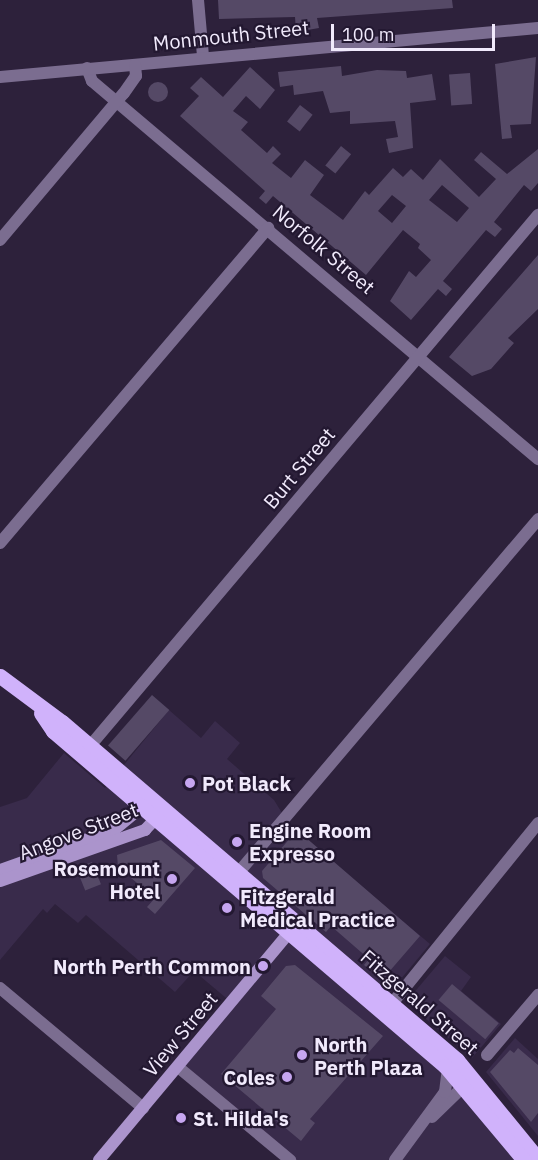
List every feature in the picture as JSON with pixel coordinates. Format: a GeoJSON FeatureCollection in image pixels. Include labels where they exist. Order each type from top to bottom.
{"type":"FeatureCollection","features":[{"type":"Feature","properties":{"kind":"main road","name":"Fitzgerald Street"},"geometry":{"type":"LineString","coordinates":[[2,682],[90,746],[160,814],[383,1005],[469,1082],[538,1159]]}},
{"type":"Feature","properties":{"kind":"main road","name":"Fitzgerald Street"},"geometry":{"type":"LineString","coordinates":[[37,709],[53,731],[148,803]]}},
{"type":"Feature","properties":{"kind":"main road","name":"Angove Street"},"geometry":{"type":"LineString","coordinates":[[0,870],[116,829],[148,803]]}},
{"type":"Feature","properties":{"kind":"main road","name":"Angove Street"},"geometry":{"type":"LineString","coordinates":[[0,880],[144,830],[160,814]]}},
{"type":"Feature","properties":{"kind":"main road","name":"Fitzgerald Street"},"geometry":{"type":"LineString","coordinates":[[234,878],[289,933],[383,1005],[448,1069],[469,1082],[524,1160]]}},
{"type":"Feature","properties":{"kind":"main road","name":"View Street"},"geometry":{"type":"LineString","coordinates":[[99,1160],[289,933]]}},
{"type":"Feature","properties":{"kind":"street"},"geometry":{"type":"LineString","coordinates":[[198,0],[203,56]]}},
{"type":"Feature","properties":{"kind":"street","name":"Monmouth Street"},"geometry":{"type":"LineString","coordinates":[[0,77],[135,65],[203,56],[538,28]]}},
{"type":"Feature","properties":{"kind":"street"},"geometry":{"type":"LineString","coordinates":[[0,240],[136,76],[135,65]]}},
{"type":"Feature","properties":{"kind":"street","name":"Norfolk Street"},"geometry":{"type":"LineString","coordinates":[[87,68],[92,81],[118,99],[419,354],[538,459]]}},
{"type":"Feature","properties":{"kind":"street","name":"Burt Street"},"geometry":{"type":"LineString","coordinates":[[90,746],[538,215]]}},
{"type":"Feature","properties":{"kind":"street"},"geometry":{"type":"LineString","coordinates":[[0,543],[268,228]]}},
{"type":"Feature","properties":{"kind":"street"},"geometry":{"type":"LineString","coordinates":[[234,878],[538,519]]}},
{"type":"Feature","properties":{"kind":"street"},"geometry":{"type":"LineString","coordinates":[[383,1005],[538,824]]}},
{"type":"Feature","properties":{"kind":"street"},"geometry":{"type":"LineString","coordinates":[[0,988],[143,1108]]}},
{"type":"Feature","properties":{"kind":"street"},"geometry":{"type":"LineString","coordinates":[[487,1055],[538,995]]}},
{"type":"Feature","properties":{"kind":"street"},"geometry":{"type":"LineString","coordinates":[[178,1067],[290,1160]]}},
{"type":"Feature","properties":{"kind":"street"},"geometry":{"type":"LineString","coordinates":[[429,1119],[445,1092],[448,1069]]}},
{"type":"Feature","properties":{"kind":"street"},"geometry":{"type":"LineString","coordinates":[[395,1160],[429,1119],[469,1082]]}},
{"type":"Feature","properties":{"kind":"shaded area"},"geometry":{"type":"Polygon","coordinates":[[[169,710],[201,738],[215,721],[240,743],[227,759],[274,800],[290,826],[430,944],[385,998],[523,1160],[289,1160],[178,1067],[232,1003],[194,971],[175,992],[86,915],[78,923],[55,904],[47,913],[43,909],[0,960],[0,807],[27,798],[64,753],[105,788],[169,710]]]}},
{"type":"Feature","properties":{"kind":"shaded area"},"geometry":{"type":"Polygon","coordinates":[[[445,956],[471,977],[461,991],[501,1024],[472,1058],[406,1002],[445,956]]]}},
{"type":"Feature","properties":{"kind":"shaded area"},"geometry":{"type":"Polygon","coordinates":[[[515,1038],[538,1059],[538,1136],[486,1072],[515,1038]]]}},
{"type":"Feature","properties":{"kind":"building"},"geometry":{"type":"Polygon","coordinates":[[[218,0],[452,0],[453,8],[317,18],[319,28],[296,32],[295,17],[219,19],[218,0]]]}},
{"type":"Feature","properties":{"kind":"building"},"geometry":{"type":"Polygon","coordinates":[[[536,57],[531,124],[510,125],[512,138],[502,139],[495,64],[536,57]]]}},
{"type":"Feature","properties":{"kind":"building"},"geometry":{"type":"Polygon","coordinates":[[[341,66],[342,76],[377,70],[406,71],[407,78],[432,74],[436,100],[410,103],[413,148],[389,153],[386,139],[398,137],[395,121],[350,124],[350,111],[330,113],[323,91],[294,95],[293,85],[280,87],[278,72],[341,66]]]}},
{"type":"Feature","properties":{"kind":"building"},"geometry":{"type":"Polygon","coordinates":[[[250,67],[275,90],[260,109],[246,96],[233,111],[248,122],[241,130],[267,153],[273,146],[281,154],[272,163],[291,178],[305,160],[324,175],[310,195],[343,220],[365,191],[369,195],[393,168],[403,177],[411,169],[423,180],[440,159],[479,197],[496,179],[474,160],[481,152],[507,174],[538,149],[538,183],[531,191],[524,185],[494,222],[502,229],[495,237],[486,230],[443,281],[452,289],[446,296],[438,289],[411,320],[390,301],[409,271],[416,277],[431,260],[418,248],[420,244],[403,230],[366,275],[273,196],[266,204],[259,198],[265,191],[180,116],[199,96],[190,88],[201,77],[223,97],[250,67]],[[442,185],[429,200],[457,222],[469,208],[442,185]],[[392,195],[378,211],[392,223],[406,206],[392,195]]]}},
{"type":"Feature","properties":{"kind":"building"},"geometry":{"type":"Polygon","coordinates":[[[470,73],[472,104],[451,105],[449,74],[470,73]]]}},
{"type":"Feature","properties":{"kind":"building"},"geometry":{"type":"Polygon","coordinates":[[[154,82],[162,82],[168,88],[168,96],[162,102],[154,102],[148,96],[148,88],[154,82]]]}},
{"type":"Feature","properties":{"kind":"building"},"geometry":{"type":"Polygon","coordinates":[[[300,105],[313,115],[300,131],[287,122],[300,105]]]}},
{"type":"Feature","properties":{"kind":"building"},"geometry":{"type":"Polygon","coordinates":[[[341,146],[351,154],[335,174],[325,165],[341,146]]]}},
{"type":"Feature","properties":{"kind":"building"},"geometry":{"type":"Polygon","coordinates":[[[538,255],[538,309],[508,338],[514,343],[491,369],[472,376],[449,357],[538,255]]]}},
{"type":"Feature","properties":{"kind":"building"},"geometry":{"type":"Polygon","coordinates":[[[152,695],[169,710],[125,761],[108,746],[152,695]]]}},
{"type":"Feature","properties":{"kind":"building"},"geometry":{"type":"Polygon","coordinates":[[[297,830],[420,936],[382,980],[364,965],[369,959],[331,926],[326,932],[263,878],[262,871],[297,830]]]}},
{"type":"Feature","properties":{"kind":"building","name":"Rosemount Hotel"},"geometry":{"type":"Polygon","coordinates":[[[161,840],[195,868],[155,914],[147,907],[155,898],[118,867],[117,855],[161,840]]]}},
{"type":"Feature","properties":{"kind":"building"},"geometry":{"type":"Polygon","coordinates":[[[92,862],[101,884],[85,891],[76,868],[92,862]]]}},
{"type":"Feature","properties":{"kind":"building","name":"North Perth Plaza"},"geometry":{"type":"Polygon","coordinates":[[[295,965],[383,1036],[310,1119],[315,1123],[301,1141],[221,1074],[276,1009],[261,996],[286,966],[295,965]]]}},
{"type":"Feature","properties":{"kind":"building"},"geometry":{"type":"Polygon","coordinates":[[[452,984],[499,1023],[485,1039],[439,1000],[452,984]]]}},
{"type":"Feature","properties":{"kind":"building"},"geometry":{"type":"Polygon","coordinates":[[[518,1048],[538,1065],[538,1113],[531,1122],[490,1072],[510,1050],[514,1053],[518,1048]]]}},
{"type":"Feature","properties":{"kind":"place","name":"Pot Black"},"geometry":{"type":"Point","coordinates":[190,783]}},
{"type":"Feature","properties":{"kind":"place","name":"Engine Room Expresso"},"geometry":{"type":"Point","coordinates":[237,842]}},
{"type":"Feature","properties":{"kind":"place","name":"Rosemount Hotel"},"geometry":{"type":"Point","coordinates":[172,879]}},
{"type":"Feature","properties":{"kind":"place","name":"Fitzgerald Medical Practice"},"geometry":{"type":"Point","coordinates":[227,908]}},
{"type":"Feature","properties":{"kind":"place","name":"North Perth Common"},"geometry":{"type":"Point","coordinates":[263,966]}},
{"type":"Feature","properties":{"kind":"place","name":"North Perth Plaza"},"geometry":{"type":"Point","coordinates":[302,1055]}},
{"type":"Feature","properties":{"kind":"place","name":"Coles"},"geometry":{"type":"Point","coordinates":[287,1077]}},
{"type":"Feature","properties":{"kind":"place","name":"St. Hilda's"},"geometry":{"type":"Point","coordinates":[181,1118]}}]}
